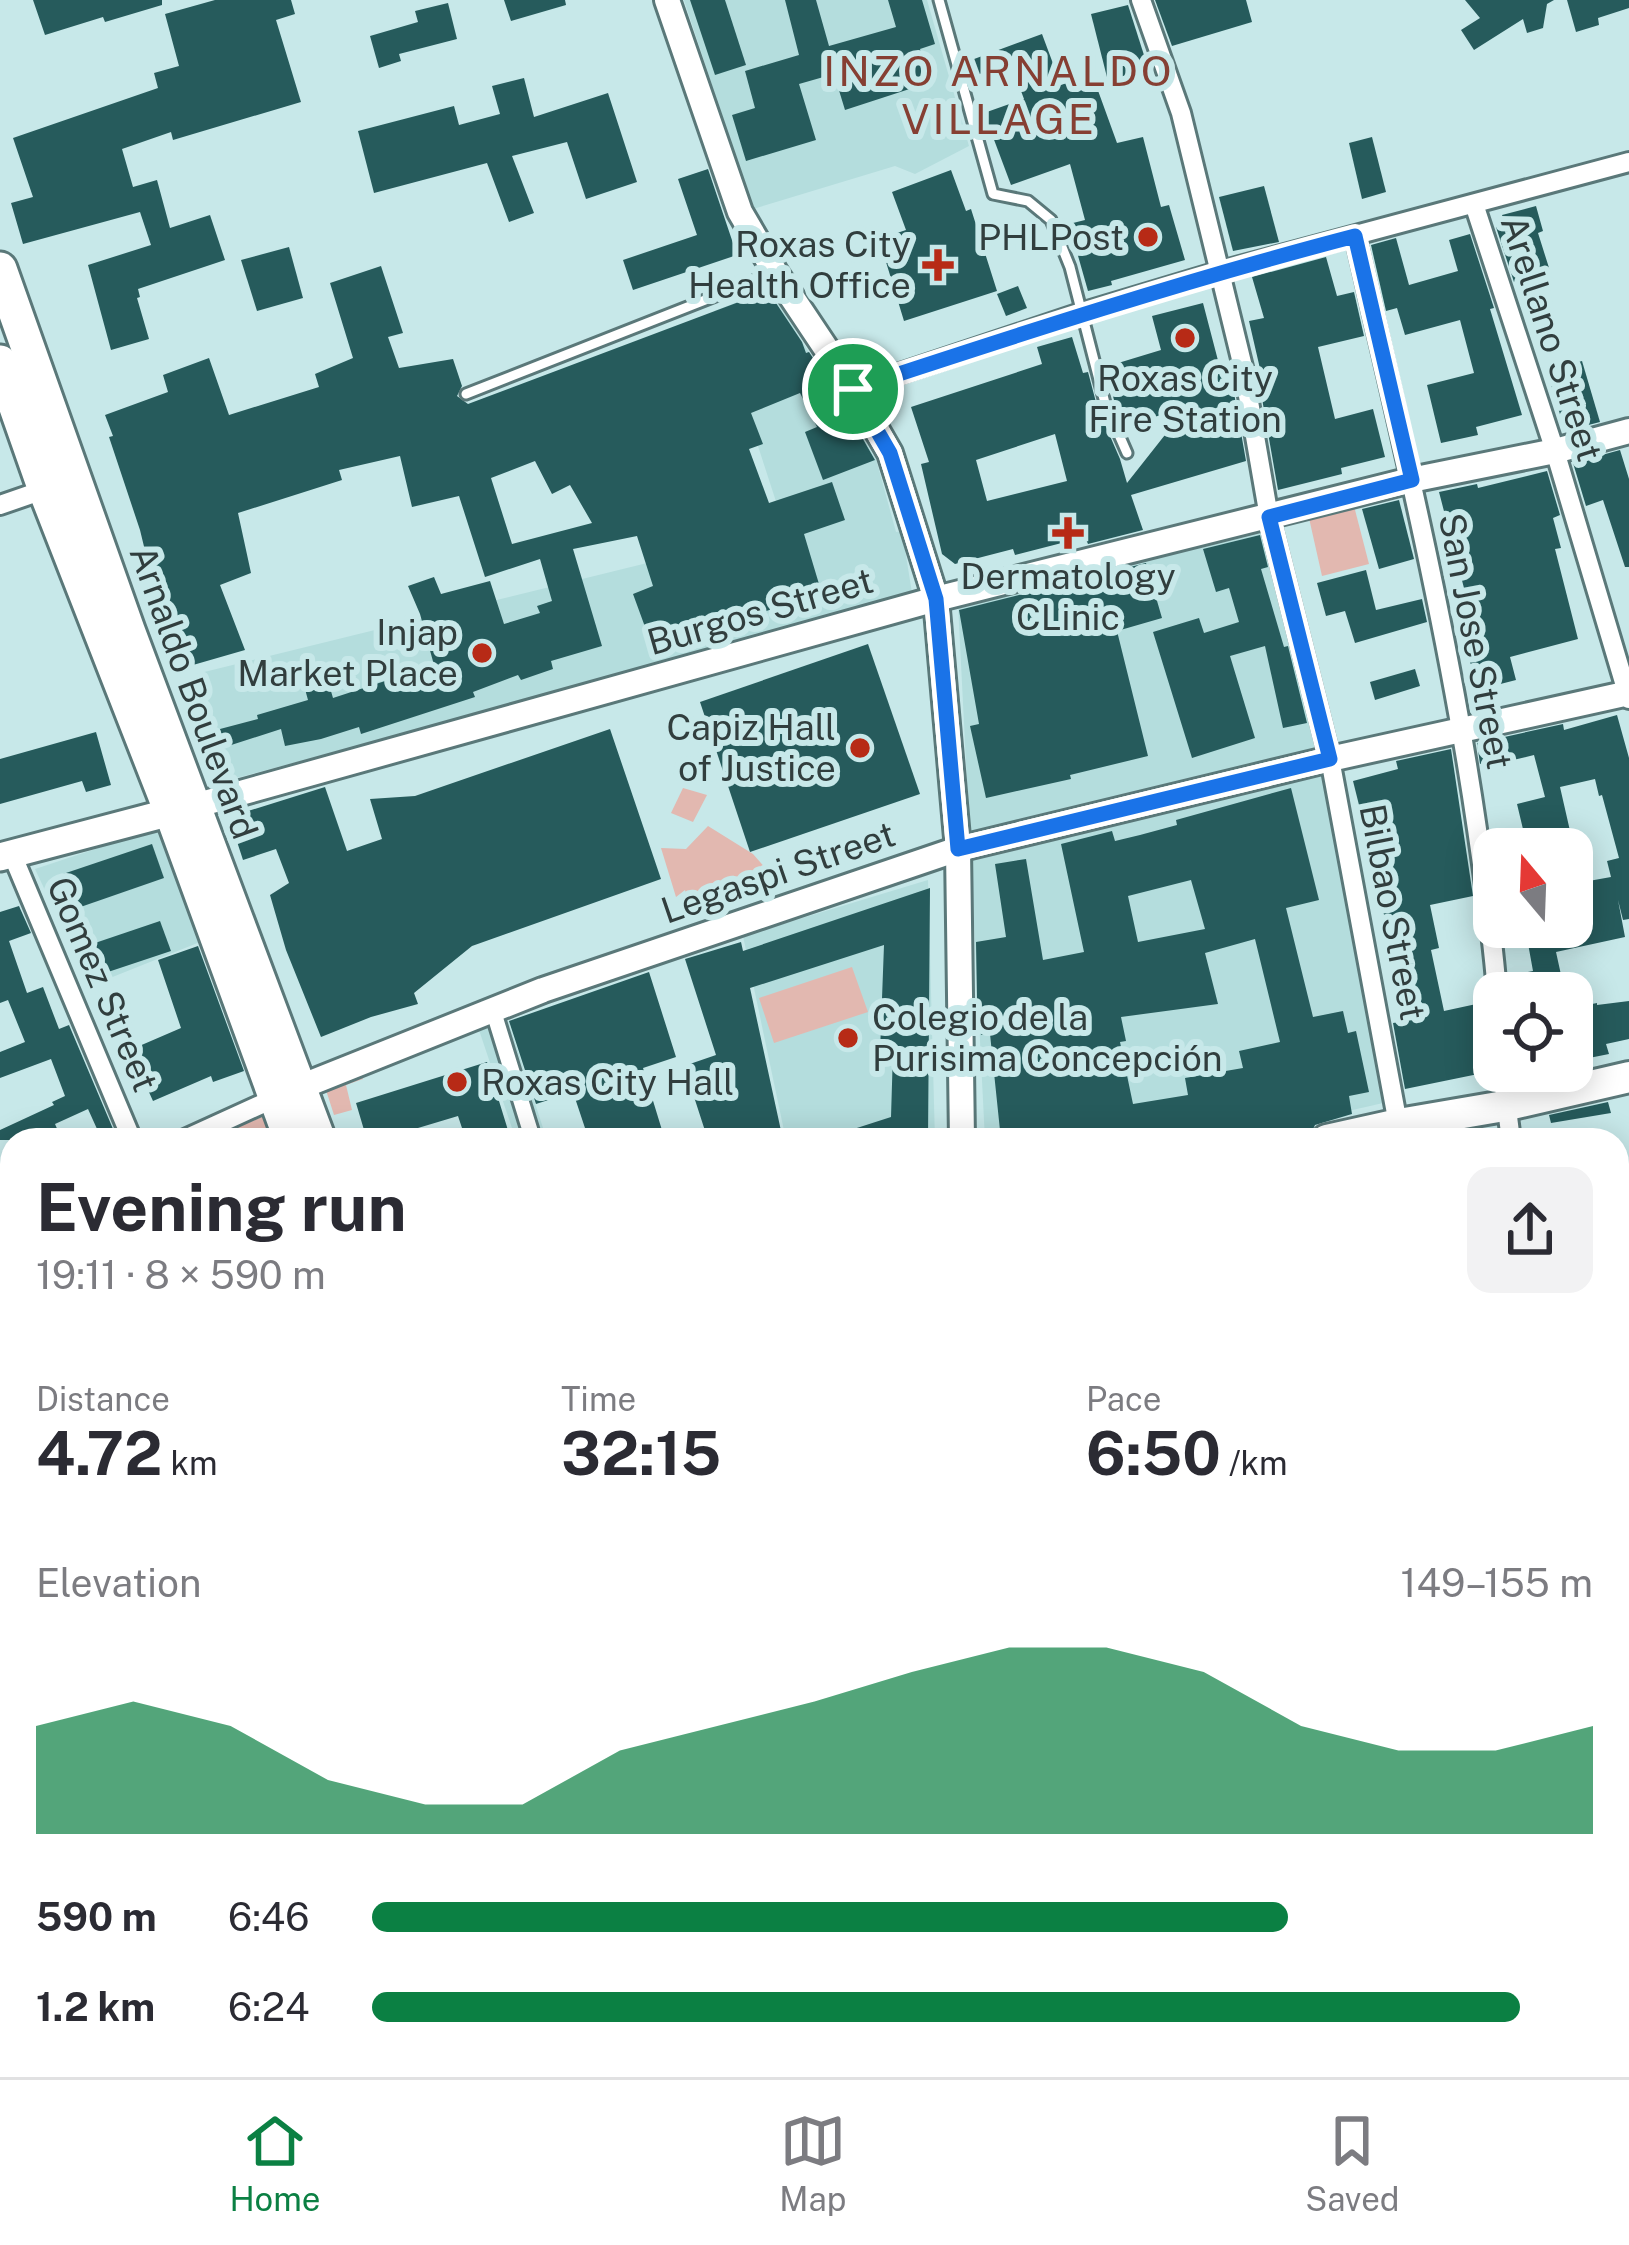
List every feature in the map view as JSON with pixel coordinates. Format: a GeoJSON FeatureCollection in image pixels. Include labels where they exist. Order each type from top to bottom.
{"type":"FeatureCollection","features":[{"type":"Feature","properties":{"kind":"highway","name":"Arnaldo Boulevard"},"geometry":{"type":"LineString","coordinates":[[0,268],[60,485]]}},
{"type":"Feature","properties":{"kind":"highway","name":"Arnaldo Boulevard"},"geometry":{"type":"LineString","coordinates":[[0,362],[60,485],[183,809],[286,1092],[290,1128]]}},
{"type":"Feature","properties":{"kind":"highway","name":"Arnaldo Boulevard"},"geometry":{"type":"LineString","coordinates":[[286,1092],[311,1128]]}},
{"type":"Feature","properties":{"kind":"main road"},"geometry":{"type":"LineString","coordinates":[[6,856],[183,809]]}},
{"type":"Feature","properties":{"kind":"main road"},"geometry":{"type":"LineString","coordinates":[[1416,1128],[1629,1077]]}},
{"type":"Feature","properties":{"kind":"street"},"geometry":{"type":"LineString","coordinates":[[668,0],[740,212],[890,453],[936,599],[958,849],[962,1128]]}},
{"type":"Feature","properties":{"kind":"street","name":"Bilbao Street"},"geometry":{"type":"LineString","coordinates":[[1141,0],[1181,113],[1244,367],[1269,517],[1330,759],[1399,1128]]}},
{"type":"Feature","properties":{"kind":"street"},"geometry":{"type":"LineString","coordinates":[[853,389],[1221,271],[1629,162]]}},
{"type":"Feature","properties":{"kind":"street","name":"Arellano Street"},"geometry":{"type":"LineString","coordinates":[[1474,204],[1628,695]]}},
{"type":"Feature","properties":{"kind":"street","name":"San Jose Street"},"geometry":{"type":"LineString","coordinates":[[1355,236],[1412,480],[1462,729],[1496,972]]}},
{"type":"Feature","properties":{"kind":"street","name":"Burgos Street"},"geometry":{"type":"LineString","coordinates":[[183,809],[936,599],[1629,431]]}},
{"type":"Feature","properties":{"kind":"street"},"geometry":{"type":"LineString","coordinates":[[0,505],[60,485]]}},
{"type":"Feature","properties":{"kind":"street","name":"Legaspi Street"},"geometry":{"type":"LineString","coordinates":[[209,1128],[286,1092],[543,990],[958,849],[1330,759],[1628,695]]}},
{"type":"Feature","properties":{"kind":"street","name":"Gomez Street"},"geometry":{"type":"LineString","coordinates":[[6,856],[128,1128]]}},
{"type":"Feature","properties":{"kind":"street"},"geometry":{"type":"LineString","coordinates":[[494,1010],[529,1128]]}},
{"type":"Feature","properties":{"kind":"street"},"geometry":{"type":"LineString","coordinates":[[1503,1092],[1508,1128]]}},
{"type":"Feature","properties":{"kind":"lane"},"geometry":{"type":"LineString","coordinates":[[939,0],[993,194],[1028,200],[1051,220],[1070,267],[1105,403],[1127,453]]}},
{"type":"Feature","properties":{"kind":"lane"},"geometry":{"type":"LineString","coordinates":[[466,394],[775,272]]}},
{"type":"Feature","properties":{"kind":"shaded area"},"geometry":{"type":"Polygon","coordinates":[[[684,0],[927,0],[969,146],[915,174],[895,166],[753,209],[684,0]]]}},
{"type":"Feature","properties":{"kind":"shaded area"},"geometry":{"type":"Polygon","coordinates":[[[770,290],[876,459],[896,532],[902,531],[913,599],[225,781],[196,674],[785,529],[714,311],[770,290]]]}},
{"type":"Feature","properties":{"kind":"shaded area"},"geometry":{"type":"Polygon","coordinates":[[[1354,506],[1369,564],[1322,576],[1309,518],[1354,506]]]}},
{"type":"Feature","properties":{"kind":"shaded area"},"geometry":{"type":"Polygon","coordinates":[[[1278,522],[1392,1101],[1273,1128],[984,1128],[958,604],[1278,522]]]}},
{"type":"Feature","properties":{"kind":"shaded area"},"geometry":{"type":"Polygon","coordinates":[[[683,788],[707,795],[693,822],[671,813],[683,788]]]}},
{"type":"Feature","properties":{"kind":"shaded area"},"geometry":{"type":"Polygon","coordinates":[[[708,826],[753,854],[775,879],[689,907],[685,890],[676,897],[661,848],[686,849],[708,826]]]}},
{"type":"Feature","properties":{"kind":"shaded area"},"geometry":{"type":"Polygon","coordinates":[[[162,827],[200,942],[90,986],[35,869],[162,827]]]}},
{"type":"Feature","properties":{"kind":"shaded area","name":"Colegio de la Purisima Concepción"},"geometry":{"type":"Polygon","coordinates":[[[928,880],[935,1128],[783,1128],[743,936],[928,880]]]}},
{"type":"Feature","properties":{"kind":"shaded area"},"geometry":{"type":"Polygon","coordinates":[[[852,967],[868,1012],[774,1043],[759,998],[852,967]]]}},
{"type":"Feature","properties":{"kind":"shaded area"},"geometry":{"type":"Polygon","coordinates":[[[506,1015],[543,1128],[512,1128],[478,1027],[506,1015]]]}},
{"type":"Feature","properties":{"kind":"shaded area"},"geometry":{"type":"Polygon","coordinates":[[[361,1074],[363,1079],[346,1085],[352,1110],[334,1115],[325,1087],[361,1074]]]}},
{"type":"Feature","properties":{"kind":"shaded area"},"geometry":{"type":"Polygon","coordinates":[[[269,1114],[275,1128],[236,1128],[269,1114]]]}},
{"type":"Feature","properties":{"kind":"building"},"geometry":{"type":"Polygon","coordinates":[[[33,0],[162,0],[162,5],[45,35],[33,0]]]}},
{"type":"Feature","properties":{"kind":"building"},"geometry":{"type":"Polygon","coordinates":[[[215,0],[291,0],[295,14],[276,20],[301,102],[173,140],[171,132],[122,149],[133,187],[157,180],[170,228],[210,215],[225,260],[138,289],[149,339],[111,350],[88,265],[151,245],[140,212],[23,244],[11,203],[33,197],[13,138],[158,88],[154,73],[179,66],[165,14],[215,0]]]}},
{"type":"Feature","properties":{"kind":"building"},"geometry":{"type":"Polygon","coordinates":[[[504,0],[565,0],[566,5],[511,21],[504,0]]]}},
{"type":"Feature","properties":{"kind":"building"},"geometry":{"type":"Polygon","coordinates":[[[690,0],[725,0],[746,65],[715,75],[690,0]]]}},
{"type":"Feature","properties":{"kind":"building"},"geometry":{"type":"Polygon","coordinates":[[[785,0],[816,0],[829,46],[896,27],[888,0],[922,0],[935,44],[920,49],[931,82],[845,110],[834,74],[799,84],[816,140],[746,161],[732,115],[755,108],[745,71],[799,55],[785,0]]]}},
{"type":"Feature","properties":{"kind":"building"},"geometry":{"type":"Polygon","coordinates":[[[1155,0],[1246,0],[1252,22],[1172,46],[1155,0]]]}},
{"type":"Feature","properties":{"kind":"building"},"geometry":{"type":"Polygon","coordinates":[[[1465,0],[1554,0],[1547,4],[1543,28],[1527,33],[1523,19],[1474,50],[1461,30],[1480,18],[1465,0]]]}},
{"type":"Feature","properties":{"kind":"building"},"geometry":{"type":"Polygon","coordinates":[[[1567,0],[1629,0],[1629,8],[1598,18],[1599,25],[1576,32],[1567,0]]]}},
{"type":"Feature","properties":{"kind":"building"},"geometry":{"type":"Polygon","coordinates":[[[448,3],[457,39],[399,54],[401,61],[379,68],[370,36],[418,22],[415,11],[448,3]]]}},
{"type":"Feature","properties":{"kind":"building"},"geometry":{"type":"Polygon","coordinates":[[[1128,5],[1150,74],[1109,85],[1091,14],[1128,5]]]}},
{"type":"Feature","properties":{"kind":"building"},"geometry":{"type":"Polygon","coordinates":[[[1042,34],[1061,85],[1092,74],[1117,143],[1143,137],[1161,207],[1169,205],[1185,260],[1088,291],[1069,224],[1085,220],[1070,164],[1011,185],[984,113],[1024,99],[1011,64],[970,77],[966,62],[1042,34]]]}},
{"type":"Feature","properties":{"kind":"building"},"geometry":{"type":"Polygon","coordinates":[[[524,78],[534,117],[608,93],[637,182],[586,199],[567,142],[512,156],[534,213],[509,222],[487,163],[374,193],[358,131],[454,106],[459,125],[500,114],[492,86],[524,78]]]}},
{"type":"Feature","properties":{"kind":"building"},"geometry":{"type":"Polygon","coordinates":[[[1372,137],[1386,192],[1362,199],[1349,143],[1372,137]]]}},
{"type":"Feature","properties":{"kind":"building"},"geometry":{"type":"Polygon","coordinates":[[[708,169],[737,255],[633,290],[623,260],[697,235],[678,179],[708,169]]]}},
{"type":"Feature","properties":{"kind":"building","name":"Roxas City Health Office"},"geometry":{"type":"Polygon","coordinates":[[[951,170],[966,211],[971,209],[997,291],[904,321],[879,239],[906,230],[892,192],[951,170]]]}},
{"type":"Feature","properties":{"kind":"building"},"geometry":{"type":"Polygon","coordinates":[[[1264,186],[1279,242],[1233,251],[1219,197],[1264,186]]]}},
{"type":"Feature","properties":{"kind":"building"},"geometry":{"type":"Polygon","coordinates":[[[1536,206],[1543,231],[1538,233],[1550,271],[1514,282],[1496,227],[1505,224],[1502,215],[1536,206]]]}},
{"type":"Feature","properties":{"kind":"building"},"geometry":{"type":"Polygon","coordinates":[[[1470,234],[1522,415],[1476,427],[1478,435],[1441,443],[1427,385],[1474,373],[1460,320],[1405,335],[1397,308],[1386,311],[1371,245],[1396,238],[1409,285],[1458,271],[1449,240],[1470,234]]]}},
{"type":"Feature","properties":{"kind":"building"},"geometry":{"type":"Polygon","coordinates":[[[289,247],[303,298],[257,311],[241,260],[289,247]]]}},
{"type":"Feature","properties":{"kind":"building"},"geometry":{"type":"Polygon","coordinates":[[[1326,257],[1337,296],[1354,292],[1364,336],[1318,347],[1335,419],[1373,409],[1385,457],[1278,490],[1260,387],[1264,386],[1249,321],[1264,318],[1252,277],[1326,257]]]}},
{"type":"Feature","properties":{"kind":"building"},"geometry":{"type":"Polygon","coordinates":[[[381,266],[403,333],[388,337],[399,368],[453,359],[462,386],[457,396],[468,404],[768,291],[875,460],[823,480],[805,432],[817,427],[800,393],[751,413],[763,444],[749,449],[769,503],[832,482],[845,520],[804,534],[822,594],[652,646],[633,594],[653,586],[637,536],[573,549],[602,646],[551,661],[553,669],[521,680],[518,675],[473,692],[475,697],[361,734],[359,727],[285,746],[281,729],[225,747],[220,729],[308,700],[302,678],[325,671],[333,698],[434,665],[408,586],[434,577],[441,594],[490,581],[504,624],[540,613],[537,606],[552,601],[540,559],[485,577],[459,496],[412,507],[400,456],[339,470],[342,480],[238,513],[251,573],[220,585],[245,650],[193,665],[167,594],[156,596],[105,415],[168,392],[163,375],[209,358],[229,415],[319,387],[315,374],[353,358],[330,283],[381,266]],[[535,461],[491,478],[512,544],[592,523],[570,485],[552,494],[535,461]]]}},
{"type":"Feature","properties":{"kind":"building"},"geometry":{"type":"Polygon","coordinates":[[[1018,286],[1027,308],[1006,316],[997,294],[1018,286]]]}},
{"type":"Feature","properties":{"kind":"building"},"geometry":{"type":"Polygon","coordinates":[[[1203,303],[1227,395],[1234,393],[1246,461],[1131,495],[1143,530],[1088,544],[1085,537],[1015,555],[1013,549],[955,564],[942,554],[921,464],[929,462],[911,407],[1042,364],[1037,347],[1072,337],[1127,483],[1187,407],[1125,426],[1114,400],[1105,367],[1161,350],[1152,316],[1203,303]],[[1055,434],[976,460],[987,501],[1067,481],[1055,434]]]}},
{"type":"Feature","properties":{"kind":"building"},"geometry":{"type":"Polygon","coordinates":[[[1582,361],[1600,422],[1565,431],[1547,371],[1582,361]]]}},
{"type":"Feature","properties":{"kind":"building"},"geometry":{"type":"Polygon","coordinates":[[[1620,450],[1629,479],[1629,567],[1625,567],[1603,500],[1586,506],[1573,463],[1620,450]]]}},
{"type":"Feature","properties":{"kind":"building"},"geometry":{"type":"Polygon","coordinates":[[[1547,471],[1560,515],[1553,518],[1561,548],[1555,549],[1578,639],[1510,657],[1516,680],[1477,690],[1465,641],[1477,638],[1439,492],[1547,471]]]}},
{"type":"Feature","properties":{"kind":"building"},"geometry":{"type":"Polygon","coordinates":[[[1399,500],[1414,559],[1379,569],[1362,509],[1399,500]]]}},
{"type":"Feature","properties":{"kind":"building"},"geometry":{"type":"Polygon","coordinates":[[[1260,535],[1268,567],[1261,569],[1284,647],[1288,646],[1307,723],[1283,728],[1265,646],[1230,656],[1255,738],[1192,758],[1153,632],[1199,618],[1204,633],[1239,622],[1229,588],[1216,592],[1203,549],[1260,535]]]}},
{"type":"Feature","properties":{"kind":"building"},"geometry":{"type":"Polygon","coordinates":[[[1146,563],[1162,618],[1117,631],[1148,756],[986,798],[970,726],[979,724],[959,610],[1146,563]]]}},
{"type":"Feature","properties":{"kind":"building"},"geometry":{"type":"Polygon","coordinates":[[[1366,570],[1376,610],[1422,599],[1427,622],[1355,643],[1345,611],[1326,616],[1317,583],[1366,570]]]}},
{"type":"Feature","properties":{"kind":"building","name":"Capiz Hall of Justice"},"geometry":{"type":"Polygon","coordinates":[[[868,644],[920,794],[750,852],[700,702],[868,644]]]}},
{"type":"Feature","properties":{"kind":"building"},"geometry":{"type":"Polygon","coordinates":[[[1415,669],[1420,686],[1375,700],[1370,682],[1415,669]]]}},
{"type":"Feature","properties":{"kind":"building"},"geometry":{"type":"Polygon","coordinates":[[[1617,715],[1629,758],[1629,919],[1623,920],[1618,900],[1625,937],[1593,944],[1593,880],[1611,877],[1607,861],[1619,858],[1595,779],[1560,787],[1569,828],[1523,828],[1517,804],[1545,797],[1534,755],[1480,764],[1477,743],[1563,724],[1564,730],[1617,715]]]}},
{"type":"Feature","properties":{"kind":"building"},"geometry":{"type":"Polygon","coordinates":[[[610,729],[661,879],[472,946],[414,993],[418,1004],[321,1037],[270,895],[289,883],[276,849],[243,860],[229,817],[325,787],[347,851],[382,839],[370,799],[415,796],[610,729]]]}},
{"type":"Feature","properties":{"kind":"building"},"geometry":{"type":"Polygon","coordinates":[[[96,732],[111,785],[86,792],[82,781],[0,804],[0,759],[96,732]]]}},
{"type":"Feature","properties":{"kind":"building"},"geometry":{"type":"Polygon","coordinates":[[[1451,749],[1473,896],[1430,905],[1439,948],[1431,950],[1444,1011],[1473,1005],[1473,1075],[1405,1089],[1393,1023],[1406,1021],[1353,781],[1398,769],[1396,761],[1451,749]]]}},
{"type":"Feature","properties":{"kind":"building"},"geometry":{"type":"Polygon","coordinates":[[[1291,788],[1319,900],[1286,908],[1313,1017],[1343,1011],[1348,1033],[1356,1031],[1369,1092],[1349,1096],[1352,1114],[1314,1128],[1000,1128],[990,1034],[981,1035],[977,1000],[976,942],[1006,937],[995,864],[1026,859],[1043,960],[1084,952],[1061,844],[1112,831],[1115,841],[1177,825],[1176,820],[1291,788]],[[1191,880],[1128,896],[1138,942],[1205,929],[1191,880]],[[1255,939],[1205,953],[1218,1004],[1121,1017],[1126,1041],[1120,1042],[1133,1104],[1188,1095],[1185,1078],[1243,1068],[1239,1051],[1280,1042],[1255,939]]]}},
{"type":"Feature","properties":{"kind":"building"},"geometry":{"type":"Polygon","coordinates":[[[152,844],[164,878],[69,911],[57,876],[152,844]]]}},
{"type":"Feature","properties":{"kind":"building"},"geometry":{"type":"Polygon","coordinates":[[[930,888],[928,1128],[857,1128],[891,1117],[893,1051],[880,1052],[884,945],[750,988],[780,1128],[704,1128],[684,1066],[716,1055],[685,959],[741,942],[743,951],[930,888]]]}},
{"type":"Feature","properties":{"kind":"building"},"geometry":{"type":"Polygon","coordinates":[[[19,906],[31,933],[9,941],[27,993],[43,987],[59,1029],[69,1025],[113,1128],[97,1128],[88,1109],[55,1124],[57,1128],[4,1128],[65,1096],[51,1059],[0,1078],[0,1052],[25,1042],[8,1000],[0,1003],[0,912],[19,906]]]}},
{"type":"Feature","properties":{"kind":"building"},"geometry":{"type":"Polygon","coordinates":[[[160,921],[171,951],[105,973],[95,943],[160,921]]]}},
{"type":"Feature","properties":{"kind":"building"},"geometry":{"type":"Polygon","coordinates":[[[198,946],[244,1071],[213,1082],[211,1076],[153,1101],[130,1050],[181,1028],[158,960],[198,946]]]}},
{"type":"Feature","properties":{"kind":"building"},"geometry":{"type":"Polygon","coordinates":[[[1529,948],[1574,948],[1556,952],[1560,972],[1528,972],[1533,971],[1529,948]]]}},
{"type":"Feature","properties":{"kind":"building"},"geometry":{"type":"Polygon","coordinates":[[[649,972],[676,1057],[643,1068],[661,1128],[585,1128],[573,1092],[536,1104],[509,1021],[649,972]]]}},
{"type":"Feature","properties":{"kind":"building"},"geometry":{"type":"Polygon","coordinates":[[[1629,1001],[1629,1039],[1606,1044],[1609,1054],[1593,1057],[1593,1004],[1629,1001]]]}},
{"type":"Feature","properties":{"kind":"building","name":"Roxas City Hall"},"geometry":{"type":"Polygon","coordinates":[[[487,1062],[507,1128],[462,1128],[458,1116],[418,1128],[363,1128],[356,1103],[487,1062]]]}},
{"type":"Feature","properties":{"kind":"building"},"geometry":{"type":"Polygon","coordinates":[[[1608,1102],[1611,1113],[1551,1123],[1549,1115],[1608,1102]]]}},
{"type":"Feature","properties":{"kind":"place","name":"PHLPost"},"geometry":{"type":"Point","coordinates":[1148,237]}},
{"type":"Feature","properties":{"kind":"place","name":"Roxas City Health Office"},"geometry":{"type":"Point","coordinates":[938,265]}},
{"type":"Feature","properties":{"kind":"place","name":"Roxas City Fire Station"},"geometry":{"type":"Point","coordinates":[1185,338]}},
{"type":"Feature","properties":{"kind":"place","name":"Dermatology CLinic"},"geometry":{"type":"Point","coordinates":[1068,533]}},
{"type":"Feature","properties":{"kind":"place","name":"Injap Market Place"},"geometry":{"type":"Point","coordinates":[482,653]}},
{"type":"Feature","properties":{"kind":"place","name":"Capiz Hall of Justice"},"geometry":{"type":"Point","coordinates":[860,748]}},
{"type":"Feature","properties":{"kind":"place","name":"Colegio de la Purisima Concepción"},"geometry":{"type":"Point","coordinates":[848,1038]}},
{"type":"Feature","properties":{"kind":"place","name":"Roxas City Hall"},"geometry":{"type":"Point","coordinates":[457,1082]}},
{"type":"Feature","properties":{"kind":"district","name":"INZO ARNALDO VILLAGE"},"geometry":{"type":"Point","coordinates":[999,94]}},
{"type":"Feature","properties":{"kind":"route"},"geometry":{"type":"LineString","coordinates":[[1355,236],[1412,480],[1269,517],[1330,759],[958,849],[936,599],[890,453],[853,389],[1081,313],[1355,236]]}}]}
